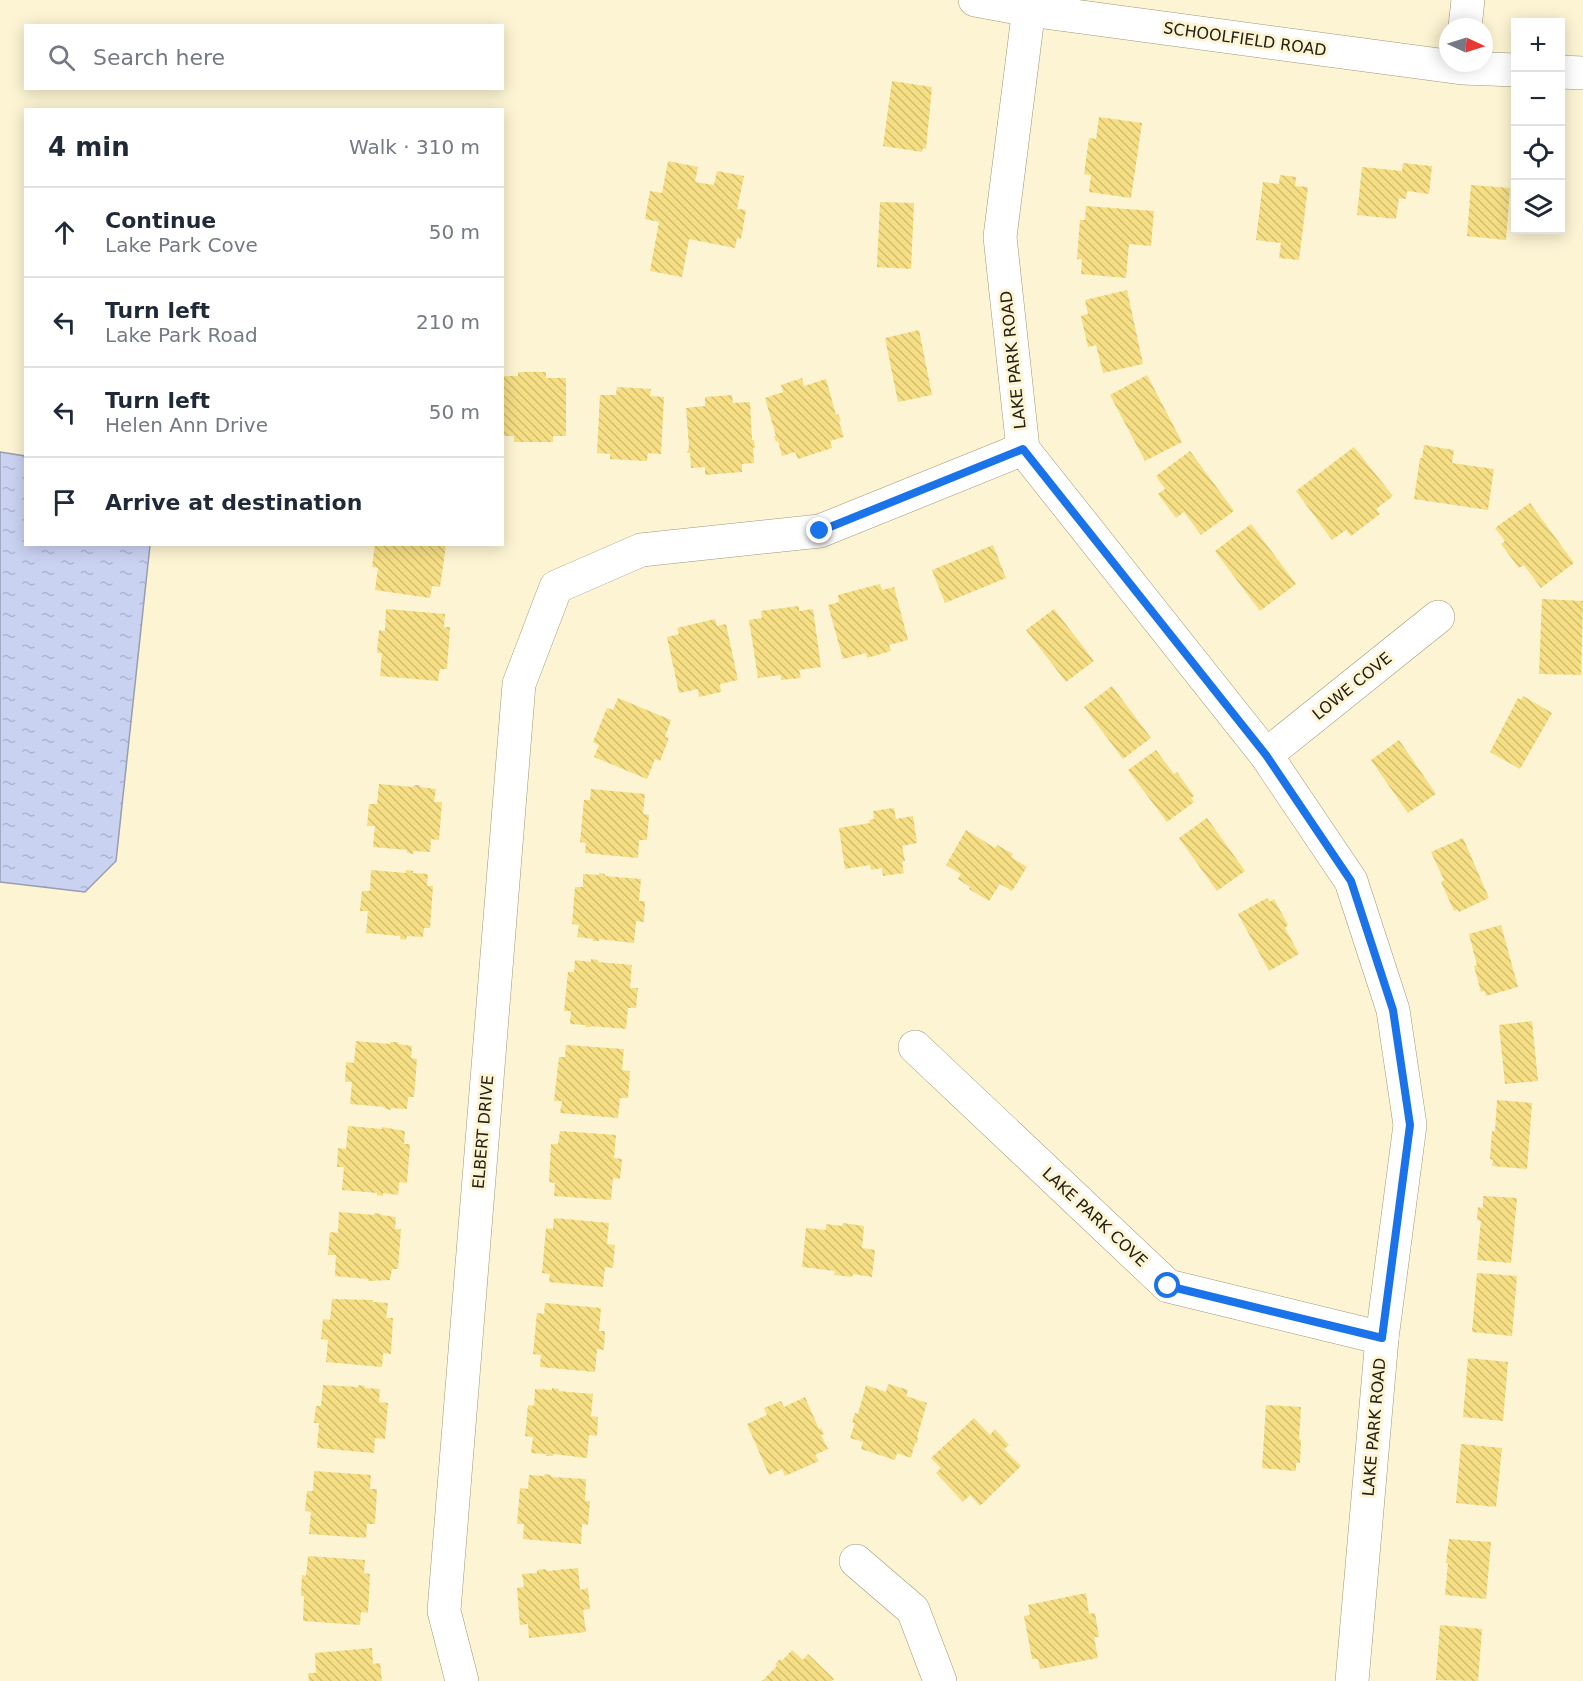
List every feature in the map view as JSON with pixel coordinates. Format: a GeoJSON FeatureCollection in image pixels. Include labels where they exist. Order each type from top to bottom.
{"type":"FeatureCollection","features":[{"type":"Feature","properties":{"kind":"street","name":"SCHOOLFIELD ROAD"},"geometry":{"type":"LineString","coordinates":[[975,0],[1030,5],[1439,62]]}},
{"type":"Feature","properties":{"kind":"street"},"geometry":{"type":"LineString","coordinates":[[1466,18],[1468,0]]}},
{"type":"Feature","properties":{"kind":"street","name":"LAKE PARK ROAD"},"geometry":{"type":"LineString","coordinates":[[1030,5],[1000,237],[1023,449],[1266,755],[1351,881],[1393,1010],[1410,1125],[1382,1338],[1352,1681]]}},
{"type":"Feature","properties":{"kind":"street","name":"SCHOOLFIELD ROAD"},"geometry":{"type":"LineString","coordinates":[[1493,68],[1511,70]]}},
{"type":"Feature","properties":{"kind":"street"},"geometry":{"type":"LineString","coordinates":[[1565,72],[1583,73]]}},
{"type":"Feature","properties":{"kind":"street","name":"ELBERT DRIVE"},"geometry":{"type":"LineString","coordinates":[[462,1681],[444,1611],[519,684],[556,587],[641,550],[820,531],[1023,449]]}},
{"type":"Feature","properties":{"kind":"street","name":"LOWE COVE"},"geometry":{"type":"LineString","coordinates":[[1266,755],[1438,617]]}},
{"type":"Feature","properties":{"kind":"street","name":"LAKE PARK COVE"},"geometry":{"type":"LineString","coordinates":[[915,1047],[1168,1286],[1382,1338]]}},
{"type":"Feature","properties":{"kind":"street"},"geometry":{"type":"LineString","coordinates":[[856,1562],[913,1610],[940,1681]]}},
{"type":"Feature","properties":{"kind":"water"},"geometry":{"type":"Polygon","coordinates":[[[0,452],[24,456],[24,546],[150,546],[116,861],[85,892],[0,882],[0,452]]]}},
{"type":"Feature","properties":{"kind":"building"},"geometry":{"type":"Polygon","coordinates":[[[892,81],[932,87],[926,149],[923,148],[922,152],[883,146],[892,81]]]}},
{"type":"Feature","properties":{"kind":"building"},"geometry":{"type":"Polygon","coordinates":[[[1099,117],[1142,123],[1131,198],[1089,192],[1091,175],[1084,174],[1089,138],[1096,139],[1099,117]]]}},
{"type":"Feature","properties":{"kind":"building"},"geometry":{"type":"Polygon","coordinates":[[[668,161],[698,167],[695,182],[714,185],[717,171],[744,176],[737,209],[746,210],[741,239],[737,238],[735,248],[689,239],[682,277],[650,271],[659,222],[645,219],[650,191],[662,193],[668,161]]]}},
{"type":"Feature","properties":{"kind":"building"},"geometry":{"type":"Polygon","coordinates":[[[1403,163],[1432,166],[1429,194],[1407,191],[1406,199],[1399,198],[1396,219],[1357,215],[1362,167],[1402,171],[1403,163]]]}},
{"type":"Feature","properties":{"kind":"building"},"geometry":{"type":"Polygon","coordinates":[[[1280,175],[1296,177],[1295,186],[1308,187],[1299,260],[1279,258],[1281,243],[1256,240],[1263,182],[1279,184],[1280,175]]]}},
{"type":"Feature","properties":{"kind":"building"},"geometry":{"type":"Polygon","coordinates":[[[1471,185],[1510,188],[1506,240],[1467,236],[1471,185]]]}},
{"type":"Feature","properties":{"kind":"building"},"geometry":{"type":"Polygon","coordinates":[[[880,202],[914,203],[911,269],[877,267],[880,202]]]}},
{"type":"Feature","properties":{"kind":"building"},"geometry":{"type":"Polygon","coordinates":[[[1086,206],[1154,211],[1151,246],[1129,244],[1126,278],[1081,274],[1082,259],[1077,259],[1080,220],[1085,220],[1086,206]]]}},
{"type":"Feature","properties":{"kind":"building"},"geometry":{"type":"Polygon","coordinates":[[[1127,290],[1143,364],[1103,373],[1096,345],[1088,347],[1081,316],[1088,314],[1085,300],[1127,290]]]}},
{"type":"Feature","properties":{"kind":"building"},"geometry":{"type":"Polygon","coordinates":[[[919,330],[932,395],[898,402],[885,338],[919,330]]]}},
{"type":"Feature","properties":{"kind":"building"},"geometry":{"type":"Polygon","coordinates":[[[518,372],[546,372],[546,378],[566,378],[566,436],[553,436],[553,442],[514,442],[514,436],[504,436],[504,376],[518,376],[518,372]]]}},
{"type":"Feature","properties":{"kind":"building"},"geometry":{"type":"Polygon","coordinates":[[[1147,375],[1182,442],[1145,461],[1110,395],[1147,375]]]}},
{"type":"Feature","properties":{"kind":"building"},"geometry":{"type":"Polygon","coordinates":[[[802,378],[804,386],[826,379],[836,415],[838,414],[841,421],[839,422],[844,437],[830,441],[832,448],[798,459],[795,452],[782,456],[778,441],[776,442],[774,436],[776,436],[765,398],[783,392],[781,385],[802,378]]]}},
{"type":"Feature","properties":{"kind":"building"},"geometry":{"type":"Polygon","coordinates":[[[617,387],[651,389],[650,396],[664,397],[661,454],[648,453],[647,461],[610,459],[610,454],[597,453],[600,395],[616,395],[617,387]]]}},
{"type":"Feature","properties":{"kind":"building"},"geometry":{"type":"Polygon","coordinates":[[[732,395],[733,403],[750,402],[752,440],[754,440],[755,448],[753,447],[754,463],[742,464],[742,472],[705,475],[705,467],[691,468],[690,453],[687,453],[689,447],[686,408],[705,406],[705,397],[732,395]]]}},
{"type":"Feature","properties":{"kind":"building"},"geometry":{"type":"Polygon","coordinates":[[[1424,445],[1454,450],[1452,463],[1494,469],[1488,510],[1414,499],[1424,445]]]}},
{"type":"Feature","properties":{"kind":"building"},"geometry":{"type":"Polygon","coordinates":[[[1354,447],[1393,496],[1376,509],[1380,514],[1351,536],[1346,530],[1332,540],[1296,491],[1354,447]]]}},
{"type":"Feature","properties":{"kind":"building"},"geometry":{"type":"Polygon","coordinates":[[[1190,451],[1234,511],[1201,535],[1184,512],[1176,518],[1158,494],[1165,489],[1156,476],[1190,451]]]}},
{"type":"Feature","properties":{"kind":"building"},"geometry":{"type":"Polygon","coordinates":[[[1530,503],[1574,563],[1541,588],[1524,565],[1519,568],[1501,544],[1505,541],[1495,528],[1530,503]]]}},
{"type":"Feature","properties":{"kind":"building"},"geometry":{"type":"Polygon","coordinates":[[[1251,524],[1296,584],[1260,611],[1215,551],[1251,524]]]}},
{"type":"Feature","properties":{"kind":"building"},"geometry":{"type":"Polygon","coordinates":[[[993,545],[1006,578],[945,603],[932,570],[993,545]]]}},
{"type":"Feature","properties":{"kind":"building"},"geometry":{"type":"Polygon","coordinates":[[[375,546],[446,546],[440,587],[432,586],[430,598],[375,590],[378,568],[372,567],[375,546]]]}},
{"type":"Feature","properties":{"kind":"building"},"geometry":{"type":"Polygon","coordinates":[[[880,584],[882,590],[894,587],[908,640],[889,645],[891,651],[867,658],[866,653],[843,659],[828,605],[839,602],[838,595],[880,584]]]}},
{"type":"Feature","properties":{"kind":"building"},"geometry":{"type":"Polygon","coordinates":[[[1542,599],[1583,601],[1581,675],[1539,674],[1542,599]]]}},
{"type":"Feature","properties":{"kind":"building"},"geometry":{"type":"Polygon","coordinates":[[[799,606],[799,611],[813,609],[821,667],[799,670],[801,678],[781,680],[781,675],[758,678],[749,620],[762,618],[761,611],[799,606]]]}},
{"type":"Feature","properties":{"kind":"building"},"geometry":{"type":"Polygon","coordinates":[[[386,609],[445,614],[444,627],[450,627],[447,669],[440,669],[438,681],[380,676],[382,653],[377,653],[379,630],[385,631],[386,609]]]}},
{"type":"Feature","properties":{"kind":"building"},"geometry":{"type":"Polygon","coordinates":[[[1054,609],[1094,661],[1066,682],[1026,630],[1054,609]]]}},
{"type":"Feature","properties":{"kind":"building"},"geometry":{"type":"Polygon","coordinates":[[[715,619],[717,626],[726,624],[738,680],[720,684],[721,692],[699,697],[698,689],[679,693],[667,637],[679,634],[677,628],[715,619]]]}},
{"type":"Feature","properties":{"kind":"building"},"geometry":{"type":"Polygon","coordinates":[[[1112,686],[1151,738],[1123,759],[1084,707],[1112,686]]]}},
{"type":"Feature","properties":{"kind":"building"},"geometry":{"type":"Polygon","coordinates":[[[1523,696],[1552,713],[1520,769],[1490,752],[1518,698],[1521,700],[1523,696]]]}},
{"type":"Feature","properties":{"kind":"building"},"geometry":{"type":"Polygon","coordinates":[[[618,698],[671,720],[665,737],[669,738],[660,761],[655,759],[647,779],[594,757],[599,745],[593,742],[607,708],[613,710],[618,698]]]}},
{"type":"Feature","properties":{"kind":"building"},"geometry":{"type":"Polygon","coordinates":[[[1399,740],[1436,794],[1408,813],[1371,760],[1399,740]]]}},
{"type":"Feature","properties":{"kind":"building"},"geometry":{"type":"Polygon","coordinates":[[[1156,750],[1174,774],[1177,772],[1194,796],[1191,798],[1194,802],[1167,822],[1128,770],[1156,750]]]}},
{"type":"Feature","properties":{"kind":"building"},"geometry":{"type":"Polygon","coordinates":[[[379,784],[413,787],[420,785],[420,787],[436,789],[434,802],[442,802],[439,840],[431,839],[430,852],[414,851],[413,854],[407,853],[407,850],[373,847],[375,826],[367,826],[369,804],[377,804],[379,784]]]}},
{"type":"Feature","properties":{"kind":"building"},"geometry":{"type":"Polygon","coordinates":[[[591,789],[645,794],[643,814],[649,815],[647,840],[639,840],[638,858],[585,853],[586,843],[580,842],[584,800],[590,800],[591,789]]]}},
{"type":"Feature","properties":{"kind":"building"},"geometry":{"type":"Polygon","coordinates":[[[894,808],[896,819],[913,816],[917,843],[902,846],[905,861],[902,862],[904,873],[883,876],[882,868],[871,870],[870,865],[845,869],[839,828],[870,823],[869,820],[874,819],[873,811],[894,808]]]}},
{"type":"Feature","properties":{"kind":"building"},"geometry":{"type":"Polygon","coordinates":[[[1207,818],[1245,871],[1217,891],[1179,838],[1207,818]]]}},
{"type":"Feature","properties":{"kind":"building"},"geometry":{"type":"Polygon","coordinates":[[[966,830],[995,848],[997,845],[1013,854],[1011,857],[1027,867],[1012,891],[1000,884],[989,901],[969,889],[970,887],[958,879],[961,874],[946,865],[966,830]]]}},
{"type":"Feature","properties":{"kind":"building"},"geometry":{"type":"Polygon","coordinates":[[[1463,838],[1489,898],[1459,912],[1457,909],[1454,911],[1441,882],[1444,880],[1431,852],[1463,838]]]}},
{"type":"Feature","properties":{"kind":"building"},"geometry":{"type":"Polygon","coordinates":[[[371,870],[406,873],[406,870],[428,874],[427,886],[433,886],[430,928],[424,928],[423,937],[407,936],[406,940],[400,939],[400,936],[366,933],[368,911],[360,911],[362,891],[370,891],[371,870]]]}},
{"type":"Feature","properties":{"kind":"building"},"geometry":{"type":"Polygon","coordinates":[[[599,873],[605,876],[641,879],[639,901],[645,901],[644,922],[636,921],[634,943],[599,939],[599,941],[593,941],[593,939],[577,937],[579,925],[572,924],[575,887],[583,887],[583,874],[599,875],[599,873]]]}},
{"type":"Feature","properties":{"kind":"building"},"geometry":{"type":"Polygon","coordinates":[[[1267,898],[1270,902],[1274,899],[1288,925],[1285,928],[1299,954],[1269,971],[1238,914],[1267,898]]]}},
{"type":"Feature","properties":{"kind":"building"},"geometry":{"type":"Polygon","coordinates":[[[1501,925],[1518,987],[1486,996],[1485,991],[1481,992],[1469,934],[1501,925]]]}},
{"type":"Feature","properties":{"kind":"building"},"geometry":{"type":"Polygon","coordinates":[[[591,959],[598,960],[598,962],[632,965],[630,988],[638,988],[636,1008],[628,1008],[626,1029],[570,1024],[571,1011],[564,1011],[568,972],[574,972],[575,960],[591,962],[591,959]]]}},
{"type":"Feature","properties":{"kind":"building"},"geometry":{"type":"Polygon","coordinates":[[[1532,1021],[1538,1081],[1505,1084],[1499,1025],[1532,1021]]]}},
{"type":"Feature","properties":{"kind":"building"},"geometry":{"type":"Polygon","coordinates":[[[356,1041],[390,1044],[390,1042],[398,1042],[398,1044],[412,1046],[411,1058],[417,1059],[414,1097],[408,1097],[407,1109],[391,1108],[391,1110],[385,1107],[350,1104],[352,1082],[345,1082],[346,1062],[354,1063],[356,1041]]]}},
{"type":"Feature","properties":{"kind":"building"},"geometry":{"type":"Polygon","coordinates":[[[566,1045],[624,1049],[622,1070],[630,1071],[628,1098],[620,1098],[618,1118],[560,1113],[562,1101],[554,1101],[559,1057],[565,1057],[566,1045]]]}},
{"type":"Feature","properties":{"kind":"building"},"geometry":{"type":"Polygon","coordinates":[[[1497,1100],[1532,1103],[1527,1169],[1492,1166],[1493,1160],[1490,1159],[1492,1131],[1495,1131],[1497,1100]]]}},
{"type":"Feature","properties":{"kind":"building"},"geometry":{"type":"Polygon","coordinates":[[[348,1126],[382,1129],[382,1127],[405,1131],[404,1144],[410,1144],[407,1183],[399,1182],[398,1195],[383,1193],[383,1196],[377,1193],[342,1190],[344,1167],[337,1167],[338,1148],[346,1149],[348,1126]]]}},
{"type":"Feature","properties":{"kind":"building"},"geometry":{"type":"Polygon","coordinates":[[[560,1131],[616,1135],[614,1158],[622,1159],[620,1179],[613,1178],[611,1200],[554,1196],[555,1183],[549,1182],[551,1144],[558,1144],[560,1131]]]}},
{"type":"Feature","properties":{"kind":"building"},"geometry":{"type":"Polygon","coordinates":[[[1483,1196],[1517,1198],[1511,1263],[1477,1260],[1481,1221],[1477,1220],[1478,1207],[1483,1208],[1483,1196]]]}},
{"type":"Feature","properties":{"kind":"building"},"geometry":{"type":"Polygon","coordinates":[[[339,1212],[374,1215],[374,1213],[396,1217],[395,1229],[401,1229],[398,1269],[392,1269],[390,1280],[368,1281],[368,1279],[335,1276],[336,1255],[328,1255],[330,1232],[338,1233],[339,1212]]]}},
{"type":"Feature","properties":{"kind":"building"},"geometry":{"type":"Polygon","coordinates":[[[554,1218],[609,1223],[607,1244],[615,1245],[613,1268],[605,1267],[603,1287],[549,1282],[550,1274],[542,1273],[546,1228],[553,1229],[554,1218]]]}},
{"type":"Feature","properties":{"kind":"building"},"geometry":{"type":"Polygon","coordinates":[[[843,1223],[864,1226],[862,1248],[875,1250],[872,1277],[853,1274],[852,1277],[834,1275],[835,1271],[802,1267],[806,1228],[826,1230],[826,1224],[842,1226],[843,1223]]]}},
{"type":"Feature","properties":{"kind":"building"},"geometry":{"type":"Polygon","coordinates":[[[1477,1273],[1517,1276],[1512,1336],[1472,1332],[1477,1273]]]}},
{"type":"Feature","properties":{"kind":"building"},"geometry":{"type":"Polygon","coordinates":[[[332,1299],[373,1300],[373,1302],[388,1303],[386,1318],[393,1318],[391,1354],[383,1353],[382,1367],[326,1362],[328,1340],[321,1339],[323,1319],[330,1320],[332,1299]]]}},
{"type":"Feature","properties":{"kind":"building"},"geometry":{"type":"Polygon","coordinates":[[[545,1303],[601,1308],[599,1331],[605,1331],[604,1350],[597,1349],[595,1372],[540,1367],[541,1355],[533,1354],[537,1313],[544,1314],[545,1303]]]}},
{"type":"Feature","properties":{"kind":"building"},"geometry":{"type":"Polygon","coordinates":[[[1468,1358],[1508,1362],[1503,1421],[1463,1417],[1468,1358]]]}},
{"type":"Feature","properties":{"kind":"building"},"geometry":{"type":"Polygon","coordinates":[[[888,1384],[908,1390],[906,1396],[927,1403],[911,1458],[897,1453],[895,1460],[861,1449],[863,1442],[850,1438],[855,1423],[852,1423],[855,1413],[858,1414],[866,1385],[886,1392],[888,1384]]]}},
{"type":"Feature","properties":{"kind":"building"},"geometry":{"type":"Polygon","coordinates":[[[323,1385],[358,1387],[359,1385],[365,1388],[380,1389],[379,1402],[388,1403],[385,1439],[375,1438],[374,1453],[317,1448],[319,1423],[314,1423],[316,1406],[321,1406],[323,1385]]]}},
{"type":"Feature","properties":{"kind":"building"},"geometry":{"type":"Polygon","coordinates":[[[552,1388],[559,1389],[558,1391],[593,1394],[591,1416],[598,1417],[597,1436],[589,1435],[587,1458],[531,1453],[533,1437],[525,1436],[528,1405],[534,1406],[535,1389],[552,1390],[552,1388]]]}},
{"type":"Feature","properties":{"kind":"building"},"geometry":{"type":"Polygon","coordinates":[[[805,1397],[819,1429],[821,1428],[824,1434],[821,1435],[828,1449],[815,1455],[819,1461],[785,1476],[782,1469],[769,1475],[747,1424],[767,1415],[764,1408],[781,1401],[784,1407],[805,1397]]]}},
{"type":"Feature","properties":{"kind":"building"},"geometry":{"type":"Polygon","coordinates":[[[1266,1405],[1301,1407],[1300,1463],[1296,1463],[1296,1471],[1262,1468],[1266,1405]]]}},
{"type":"Feature","properties":{"kind":"building"},"geometry":{"type":"Polygon","coordinates":[[[974,1418],[990,1435],[995,1429],[1009,1445],[1004,1449],[1021,1466],[980,1506],[970,1495],[963,1502],[936,1473],[941,1468],[931,1458],[974,1418]]]}},
{"type":"Feature","properties":{"kind":"building"},"geometry":{"type":"Polygon","coordinates":[[[1461,1444],[1502,1448],[1496,1507],[1456,1503],[1461,1444]]]}},
{"type":"Feature","properties":{"kind":"building"},"geometry":{"type":"Polygon","coordinates":[[[314,1471],[371,1475],[370,1489],[377,1489],[375,1524],[367,1524],[366,1538],[309,1534],[311,1512],[305,1511],[307,1491],[313,1491],[314,1471]]]}},
{"type":"Feature","properties":{"kind":"building"},"geometry":{"type":"Polygon","coordinates":[[[545,1474],[551,1477],[586,1479],[585,1501],[590,1501],[588,1525],[582,1524],[581,1544],[523,1539],[524,1524],[517,1524],[520,1488],[528,1489],[529,1475],[544,1476],[545,1474]]]}},
{"type":"Feature","properties":{"kind":"building"},"geometry":{"type":"Polygon","coordinates":[[[1449,1539],[1491,1542],[1486,1599],[1445,1595],[1449,1539]]]}},
{"type":"Feature","properties":{"kind":"building"},"geometry":{"type":"Polygon","coordinates":[[[308,1556],[365,1560],[364,1573],[370,1574],[368,1613],[361,1612],[360,1625],[303,1621],[302,1575],[306,1576],[308,1556]]]}},
{"type":"Feature","properties":{"kind":"building"},"geometry":{"type":"Polygon","coordinates":[[[578,1568],[580,1590],[588,1588],[590,1609],[583,1610],[586,1632],[529,1638],[528,1624],[520,1625],[517,1588],[524,1587],[522,1574],[537,1573],[537,1570],[546,1569],[547,1571],[578,1568]]]}},
{"type":"Feature","properties":{"kind":"building"},"geometry":{"type":"Polygon","coordinates":[[[1086,1593],[1089,1614],[1095,1613],[1099,1637],[1094,1637],[1098,1658],[1040,1669],[1038,1659],[1032,1659],[1024,1616],[1030,1615],[1028,1605],[1086,1593]]]}},
{"type":"Feature","properties":{"kind":"building"},"geometry":{"type":"Polygon","coordinates":[[[1440,1625],[1482,1629],[1478,1681],[1436,1680],[1440,1625]]]}},
{"type":"Feature","properties":{"kind":"building"},"geometry":{"type":"Polygon","coordinates":[[[372,1648],[373,1664],[380,1663],[382,1681],[309,1681],[308,1673],[316,1673],[315,1653],[372,1648]]]}},
{"type":"Feature","properties":{"kind":"building"},"geometry":{"type":"Polygon","coordinates":[[[792,1650],[803,1660],[808,1654],[834,1679],[832,1681],[762,1681],[777,1666],[775,1664],[780,1659],[782,1661],[792,1650]]]}},
{"type":"Feature","properties":{"kind":"route"},"geometry":{"type":"LineString","coordinates":[[820,531],[1023,449],[1266,755],[1351,881],[1393,1010],[1410,1125],[1382,1338],[1168,1286]]}}]}
